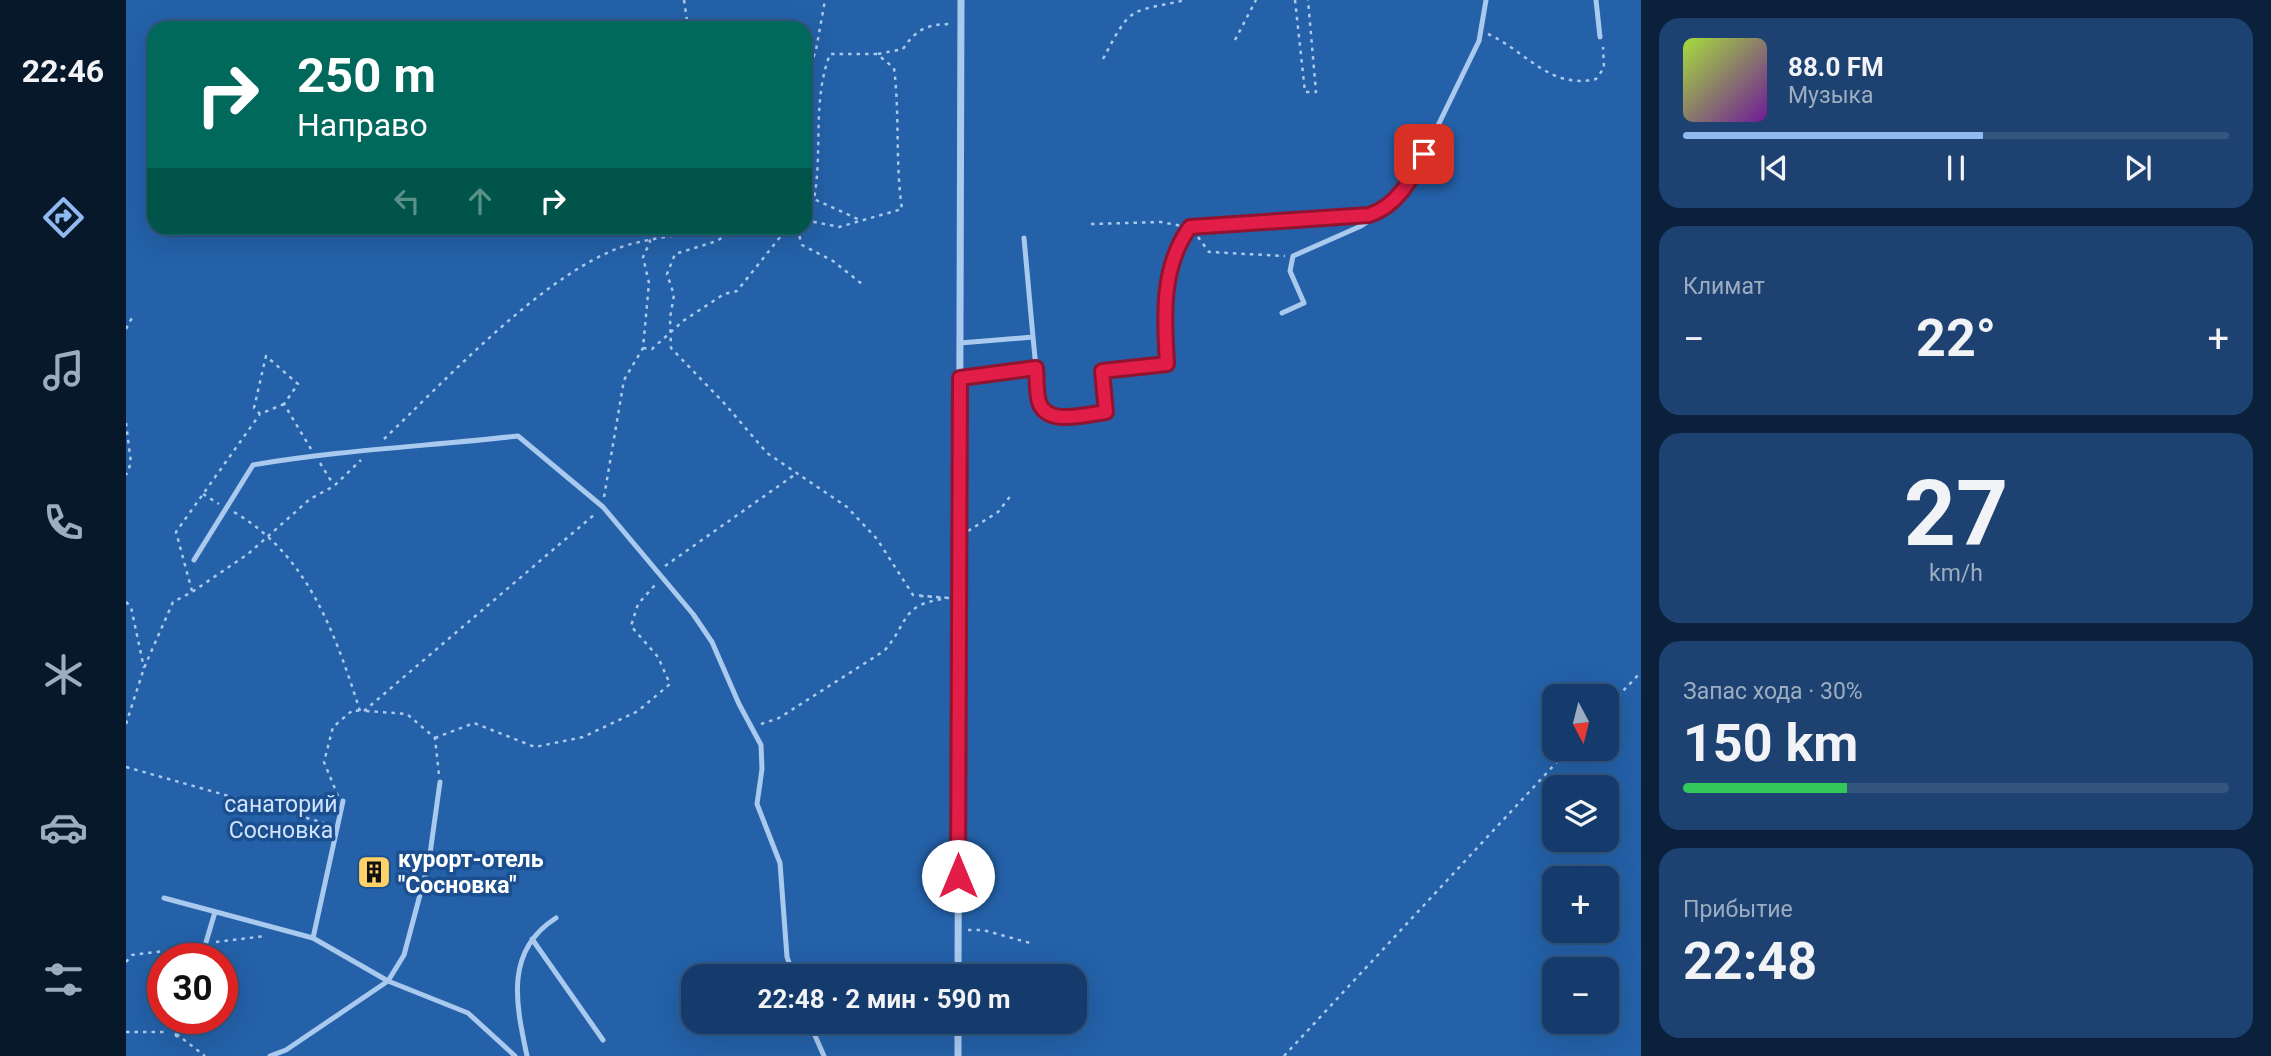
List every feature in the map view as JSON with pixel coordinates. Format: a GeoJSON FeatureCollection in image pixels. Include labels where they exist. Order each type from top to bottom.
{"type":"FeatureCollection","features":[{"type":"Feature","properties":{"kind":"street"},"geometry":{"type":"LineString","coordinates":[[958,964],[961,0]]}},
{"type":"Feature","properties":{"kind":"street"},"geometry":{"type":"LineString","coordinates":[[958,1034],[958,1056]]}},
{"type":"Feature","properties":{"kind":"lane"},"geometry":{"type":"LineString","coordinates":[[1282,313],[1304,303],[1290,271],[1293,256],[1361,226],[1387,210],[1413,177],[1481,31],[1486,0]]}},
{"type":"Feature","properties":{"kind":"lane"},"geometry":{"type":"LineString","coordinates":[[1596,0],[1600,37]]}},
{"type":"Feature","properties":{"kind":"lane"},"geometry":{"type":"LineString","coordinates":[[1024,238],[1039,403],[1044,410],[1064,417],[1106,412],[1102,371],[1167,364],[1164,315],[1170,272],[1179,242],[1190,227],[1369,215],[1387,210]]}},
{"type":"Feature","properties":{"kind":"lane"},"geometry":{"type":"LineString","coordinates":[[960,343],[1033,337]]}},
{"type":"Feature","properties":{"kind":"lane"},"geometry":{"type":"LineString","coordinates":[[960,378],[1036,368]]}},
{"type":"Feature","properties":{"kind":"lane"},"geometry":{"type":"LineString","coordinates":[[194,561],[253,465],[315,456],[518,436],[603,507],[712,642],[761,746],[762,769],[757,804],[780,863],[790,964]]}},
{"type":"Feature","properties":{"kind":"lane"},"geometry":{"type":"LineString","coordinates":[[270,1056],[286,1050],[388,981],[404,955],[429,861],[440,782]]}},
{"type":"Feature","properties":{"kind":"lane"},"geometry":{"type":"LineString","coordinates":[[313,938],[342,802]]}},
{"type":"Feature","properties":{"kind":"lane"},"geometry":{"type":"LineString","coordinates":[[164,898],[313,938],[388,981],[468,1013],[515,1056]]}},
{"type":"Feature","properties":{"kind":"lane"},"geometry":{"type":"LineString","coordinates":[[205,943],[215,912]]}},
{"type":"Feature","properties":{"kind":"lane"},"geometry":{"type":"LineString","coordinates":[[527,1056],[515,999],[525,947],[540,927],[556,918]]}},
{"type":"Feature","properties":{"kind":"lane"},"geometry":{"type":"LineString","coordinates":[[532,939],[603,1040]]}},
{"type":"Feature","properties":{"kind":"lane"},"geometry":{"type":"LineString","coordinates":[[814,1034],[824,1056]]}},
{"type":"Feature","properties":{"kind":"path"},"geometry":{"type":"LineString","coordinates":[[684,0],[687,21]]}},
{"type":"Feature","properties":{"kind":"path"},"geometry":{"type":"LineString","coordinates":[[812,61],[825,0]]}},
{"type":"Feature","properties":{"kind":"path"},"geometry":{"type":"LineString","coordinates":[[1103,59],[1129,15],[1140,8],[1186,0]]}},
{"type":"Feature","properties":{"kind":"path"},"geometry":{"type":"LineString","coordinates":[[1235,40],[1256,0]]}},
{"type":"Feature","properties":{"kind":"path"},"geometry":{"type":"LineString","coordinates":[[1295,0],[1305,92],[1317,92],[1308,0]]}},
{"type":"Feature","properties":{"kind":"path"},"geometry":{"type":"LineString","coordinates":[[862,221],[814,199],[820,165],[818,116],[822,75],[830,54],[877,54],[903,49],[913,34],[931,24],[961,24]]}},
{"type":"Feature","properties":{"kind":"path"},"geometry":{"type":"LineString","coordinates":[[1481,31],[1516,48],[1546,73],[1578,84],[1596,79],[1604,68],[1600,37]]}},
{"type":"Feature","properties":{"kind":"path"},"geometry":{"type":"LineString","coordinates":[[812,221],[839,227],[902,209],[895,154],[899,110],[894,68],[877,54]]}},
{"type":"Feature","properties":{"kind":"path"},"geometry":{"type":"LineString","coordinates":[[1091,224],[1161,222],[1190,227],[1209,252],[1293,256]]}},
{"type":"Feature","properties":{"kind":"path"},"geometry":{"type":"LineString","coordinates":[[362,711],[603,507],[624,380],[643,348],[649,284],[643,257],[650,242],[648,235]]}},
{"type":"Feature","properties":{"kind":"path"},"geometry":{"type":"LineString","coordinates":[[725,235],[716,241],[675,254],[667,274],[674,295],[671,348],[724,403],[766,453],[848,507],[877,539],[913,595],[959,599]]}},
{"type":"Feature","properties":{"kind":"path"},"geometry":{"type":"LineString","coordinates":[[643,348],[652,349],[670,331],[724,294],[737,291],[782,235]]}},
{"type":"Feature","properties":{"kind":"path"},"geometry":{"type":"LineString","coordinates":[[798,235],[802,245],[833,261],[862,284]]}},
{"type":"Feature","properties":{"kind":"path"},"geometry":{"type":"LineString","coordinates":[[126,329],[133,316]]}},
{"type":"Feature","properties":{"kind":"path"},"geometry":{"type":"LineString","coordinates":[[192,592],[176,532],[260,414],[284,404],[298,384],[265,356],[254,399],[254,408],[260,414]]}},
{"type":"Feature","properties":{"kind":"path"},"geometry":{"type":"LineString","coordinates":[[284,404],[334,486]]}},
{"type":"Feature","properties":{"kind":"path"},"geometry":{"type":"LineString","coordinates":[[126,423],[131,463],[126,475]]}},
{"type":"Feature","properties":{"kind":"path"},"geometry":{"type":"LineString","coordinates":[[657,571],[797,473]]}},
{"type":"Feature","properties":{"kind":"path"},"geometry":{"type":"LineString","coordinates":[[959,537],[998,512],[1012,494]]}},
{"type":"Feature","properties":{"kind":"path"},"geometry":{"type":"LineString","coordinates":[[246,519],[289,555],[311,587],[362,711]]}},
{"type":"Feature","properties":{"kind":"path"},"geometry":{"type":"LineString","coordinates":[[435,738],[474,723],[535,747],[583,737],[638,711],[670,684],[658,657],[631,626],[638,604],[662,577]]}},
{"type":"Feature","properties":{"kind":"path"},"geometry":{"type":"LineString","coordinates":[[920,596],[959,599]]}},
{"type":"Feature","properties":{"kind":"path"},"geometry":{"type":"LineString","coordinates":[[753,730],[779,718],[884,651],[896,637],[911,608],[923,602],[948,598]]}},
{"type":"Feature","properties":{"kind":"path"},"geometry":{"type":"LineString","coordinates":[[126,602],[131,607],[144,668]]}},
{"type":"Feature","properties":{"kind":"path"},"geometry":{"type":"LineString","coordinates":[[1619,695],[1641,672]]}},
{"type":"Feature","properties":{"kind":"path"},"geometry":{"type":"LineString","coordinates":[[342,802],[335,793],[324,762],[333,727],[353,710],[407,714],[435,738],[440,782]]}},
{"type":"Feature","properties":{"kind":"path"},"geometry":{"type":"LineString","coordinates":[[1284,1056],[1558,761]]}},
{"type":"Feature","properties":{"kind":"path"},"geometry":{"type":"LineString","coordinates":[[126,767],[337,826]]}},
{"type":"Feature","properties":{"kind":"path"},"geometry":{"type":"LineString","coordinates":[[958,932],[983,930],[1030,943]]}},
{"type":"Feature","properties":{"kind":"path"},"geometry":{"type":"LineString","coordinates":[[210,943],[237,938],[275,936]]}},
{"type":"Feature","properties":{"kind":"path"},"geometry":{"type":"LineString","coordinates":[[126,962],[132,955],[147,954]]}},
{"type":"Feature","properties":{"kind":"green space","name":"санаторий Сосновка"},"geometry":{"type":"Polygon","coordinates":[[[126,0],[1641,0],[1641,1056],[126,1056],[126,0]]]}},
{"type":"Feature","properties":{"kind":"place","name":"курорт-отель \"Сосновка\""},"geometry":{"type":"Point","coordinates":[374,872]}},
{"type":"Feature","properties":{"kind":"route"},"geometry":{"type":"LineString","coordinates":[[958,876],[960,378],[1036,368],[1039,403],[1044,410],[1054,416],[1064,417],[1106,412],[1102,371],[1167,364],[1164,315],[1170,272],[1179,242],[1190,227],[1369,215],[1387,210],[1413,177],[1424,154]]}}]}
